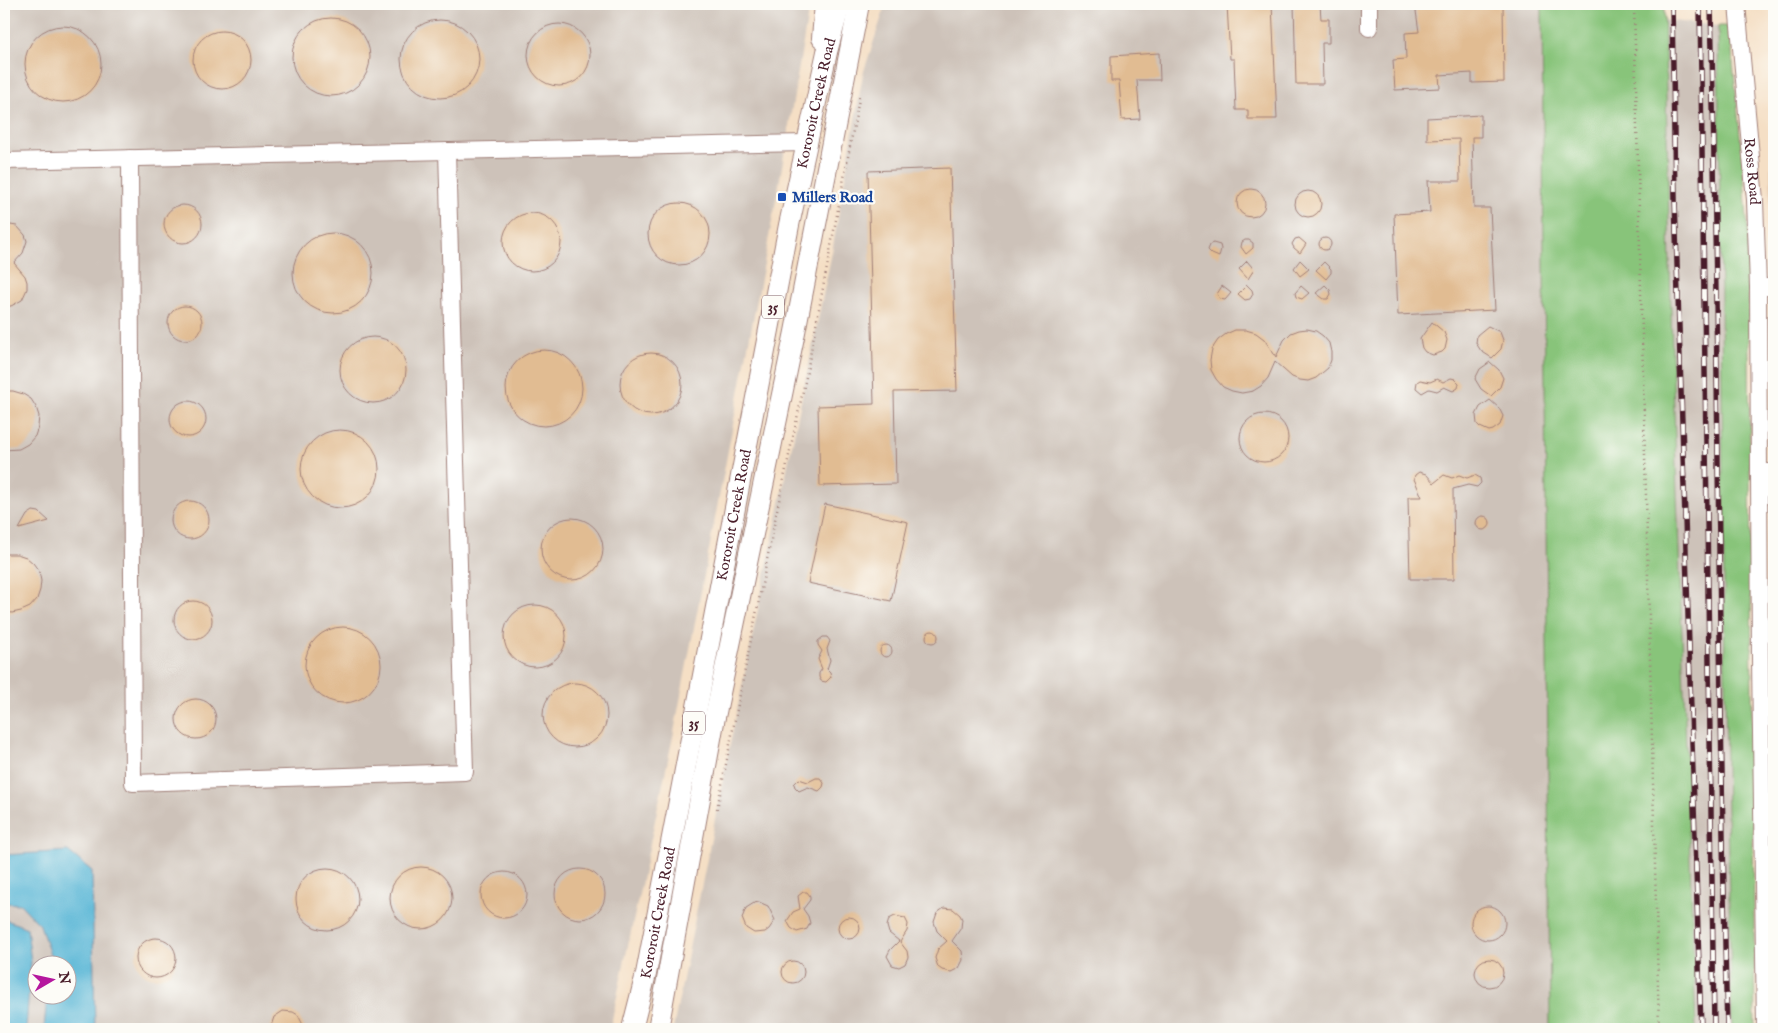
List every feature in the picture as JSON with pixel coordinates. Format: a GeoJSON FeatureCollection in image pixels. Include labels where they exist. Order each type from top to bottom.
{"type":"FeatureCollection","features":[{"type":"Feature","properties":{"kind":"main road"},"geometry":{"type":"LineString","coordinates":[[821,78],[824,4]]}},
{"type":"Feature","properties":{"kind":"main road","name":"Kororoit Creek Road"},"geometry":{"type":"LineString","coordinates":[[632,1029],[646,974],[788,225],[821,78],[840,4]]}},
{"type":"Feature","properties":{"kind":"main road","name":"Kororoit Creek Road"},"geometry":{"type":"LineString","coordinates":[[658,1029],[714,722],[766,478],[859,4]]}},
{"type":"Feature","properties":{"kind":"main road"},"geometry":{"type":"LineString","coordinates":[[806,143],[833,132]]}},
{"type":"Feature","properties":{"kind":"main road"},"geometry":{"type":"LineString","coordinates":[[742,472],[766,478]]}},
{"type":"Feature","properties":{"kind":"street"},"geometry":{"type":"LineString","coordinates":[[1369,4],[1369,28]]}},
{"type":"Feature","properties":{"kind":"street","name":"Ross Road"},"geometry":{"type":"LineString","coordinates":[[1737,4],[1755,200],[1766,472],[1768,843],[1765,1029]]}},
{"type":"Feature","properties":{"kind":"street"},"geometry":{"type":"LineString","coordinates":[[4,161],[806,143]]}},
{"type":"Feature","properties":{"kind":"street"},"geometry":{"type":"LineString","coordinates":[[130,158],[133,783],[465,772],[447,151]]}},
{"type":"Feature","properties":{"kind":"street"},"geometry":{"type":"LineString","coordinates":[[1758,287],[1774,287]]}},
{"type":"Feature","properties":{"kind":"path"},"geometry":{"type":"LineString","coordinates":[[1634,4],[1659,1029]]}},
{"type":"Feature","properties":{"kind":"path"},"geometry":{"type":"LineString","coordinates":[[716,814],[766,563],[806,377],[860,93]]}},
{"type":"Feature","properties":{"kind":"shaded area"},"geometry":{"type":"Polygon","coordinates":[[[4,4],[802,4],[808,13],[778,190],[674,732],[610,1029],[4,1029],[4,4]]]}},
{"type":"Feature","properties":{"kind":"shaded area"},"geometry":{"type":"Polygon","coordinates":[[[886,4],[1542,4],[1550,1029],[673,1029],[832,252],[863,74],[886,4]]]}},
{"type":"Feature","properties":{"kind":"shaded area"},"geometry":{"type":"Polygon","coordinates":[[[1664,20],[1718,26],[1726,768],[1732,1029],[1696,1029],[1672,352],[1664,20]]]}},
{"type":"Feature","properties":{"kind":"shaded area"},"geometry":{"type":"Polygon","coordinates":[[[1770,168],[1774,168],[1774,299],[1771,299],[1770,168]]]}},
{"type":"Feature","properties":{"kind":"green space"},"geometry":{"type":"Polygon","coordinates":[[[1542,4],[1664,4],[1672,352],[1696,1029],[1550,1029],[1542,4]]]}},
{"type":"Feature","properties":{"kind":"green space"},"geometry":{"type":"Polygon","coordinates":[[[1718,26],[1727,26],[1731,41],[1748,233],[1755,1029],[1732,1029],[1726,768],[1718,26]]]}},
{"type":"Feature","properties":{"kind":"water"},"geometry":{"type":"Polygon","coordinates":[[[68,851],[92,871],[95,1029],[44,1029],[46,1006],[78,1006],[78,956],[50,956],[40,925],[20,904],[4,903],[4,855],[68,851]]]}},
{"type":"Feature","properties":{"kind":"water"},"geometry":{"type":"Polygon","coordinates":[[[4,919],[27,928],[30,956],[28,956],[26,1029],[4,1029],[4,919]]]}},
{"type":"Feature","properties":{"kind":"building"},"geometry":{"type":"Polygon","coordinates":[[[1227,4],[1272,4],[1277,119],[1248,119],[1248,110],[1236,110],[1234,59],[1230,59],[1227,4]]]}},
{"type":"Feature","properties":{"kind":"building"},"geometry":{"type":"Polygon","coordinates":[[[1294,4],[1320,4],[1321,19],[1329,19],[1329,43],[1322,43],[1323,84],[1296,84],[1294,4]]]}},
{"type":"Feature","properties":{"kind":"building"},"geometry":{"type":"Polygon","coordinates":[[[1415,4],[1503,4],[1504,82],[1472,83],[1472,73],[1439,75],[1440,88],[1395,90],[1393,60],[1406,59],[1405,33],[1419,32],[1415,4]]]}},
{"type":"Feature","properties":{"kind":"building"},"geometry":{"type":"Polygon","coordinates":[[[331,18],[346,21],[359,29],[367,42],[370,57],[367,72],[359,85],[346,93],[331,96],[316,93],[303,85],[295,72],[292,57],[295,42],[303,29],[316,21],[331,18]]]}},
{"type":"Feature","properties":{"kind":"building"},"geometry":{"type":"Polygon","coordinates":[[[432,20],[448,20],[462,26],[473,37],[479,51],[479,67],[473,81],[462,92],[448,98],[432,98],[418,92],[407,81],[401,67],[401,51],[407,37],[418,26],[432,20]]]}},
{"type":"Feature","properties":{"kind":"building"},"geometry":{"type":"Polygon","coordinates":[[[553,24],[565,24],[581,33],[588,43],[590,55],[588,67],[581,77],[565,86],[553,86],[542,81],[533,72],[528,61],[528,49],[533,38],[542,29],[553,24]]]}},
{"type":"Feature","properties":{"kind":"building"},"geometry":{"type":"Polygon","coordinates":[[[63,26],[77,29],[90,37],[98,50],[101,64],[98,78],[90,91],[77,99],[63,102],[49,99],[36,91],[28,78],[25,64],[28,50],[36,37],[49,29],[63,26]]]}},
{"type":"Feature","properties":{"kind":"building"},"geometry":{"type":"Polygon","coordinates":[[[216,31],[228,31],[243,39],[251,54],[251,66],[243,81],[228,89],[216,89],[201,81],[193,66],[193,54],[201,39],[216,31]]]}},
{"type":"Feature","properties":{"kind":"building"},"geometry":{"type":"Polygon","coordinates":[[[1159,53],[1160,80],[1137,80],[1140,119],[1122,120],[1119,81],[1111,81],[1111,56],[1159,53]]]}},
{"type":"Feature","properties":{"kind":"building"},"geometry":{"type":"Polygon","coordinates":[[[1481,115],[1481,137],[1472,137],[1474,208],[1490,208],[1495,310],[1398,315],[1394,214],[1430,212],[1428,181],[1460,181],[1459,139],[1427,140],[1427,118],[1481,115]]]}},
{"type":"Feature","properties":{"kind":"building"},"geometry":{"type":"Polygon","coordinates":[[[950,168],[957,391],[894,392],[896,484],[820,486],[818,406],[874,404],[868,171],[950,168]]]}},
{"type":"Feature","properties":{"kind":"building"},"geometry":{"type":"Polygon","coordinates":[[[1251,189],[1261,193],[1265,203],[1261,213],[1251,217],[1241,213],[1237,203],[1241,193],[1251,189]]]}},
{"type":"Feature","properties":{"kind":"building"},"geometry":{"type":"Polygon","coordinates":[[[1308,191],[1317,195],[1321,204],[1317,213],[1308,217],[1299,213],[1295,204],[1299,195],[1308,191]]]}},
{"type":"Feature","properties":{"kind":"building"},"geometry":{"type":"Polygon","coordinates":[[[679,203],[696,208],[701,212],[705,217],[710,234],[705,251],[701,256],[696,260],[679,265],[662,260],[657,256],[653,251],[648,234],[653,217],[657,212],[662,208],[679,203]]]}},
{"type":"Feature","properties":{"kind":"building"},"geometry":{"type":"Polygon","coordinates":[[[183,205],[196,211],[202,224],[196,237],[183,243],[170,237],[164,224],[170,211],[183,205]]]}},
{"type":"Feature","properties":{"kind":"building"},"geometry":{"type":"Polygon","coordinates":[[[532,213],[548,218],[556,226],[561,242],[556,258],[548,266],[532,271],[516,266],[508,258],[503,242],[508,226],[516,218],[532,213]]]}},
{"type":"Feature","properties":{"kind":"building"},"geometry":{"type":"Polygon","coordinates":[[[4,224],[17,226],[25,235],[27,241],[23,253],[14,263],[25,276],[27,289],[22,300],[11,306],[4,306],[4,224]]]}},
{"type":"Feature","properties":{"kind":"building"},"geometry":{"type":"Polygon","coordinates":[[[333,233],[348,236],[361,245],[370,258],[373,273],[370,288],[361,301],[348,310],[333,313],[318,310],[305,301],[296,288],[293,273],[296,258],[305,245],[318,236],[333,233]]]}},
{"type":"Feature","properties":{"kind":"building"},"geometry":{"type":"Polygon","coordinates":[[[1299,238],[1306,244],[1300,253],[1292,244],[1295,239],[1299,238]]]}},
{"type":"Feature","properties":{"kind":"building"},"geometry":{"type":"Polygon","coordinates":[[[1323,238],[1327,238],[1331,244],[1327,250],[1323,250],[1319,246],[1319,242],[1323,238]]]}},
{"type":"Feature","properties":{"kind":"building"},"geometry":{"type":"Polygon","coordinates":[[[1245,240],[1253,243],[1253,248],[1246,254],[1241,247],[1242,242],[1245,240]]]}},
{"type":"Feature","properties":{"kind":"building"},"geometry":{"type":"Polygon","coordinates":[[[1213,243],[1220,245],[1219,257],[1208,250],[1213,243]]]}},
{"type":"Feature","properties":{"kind":"building"},"geometry":{"type":"Polygon","coordinates":[[[1300,260],[1309,269],[1300,276],[1294,268],[1300,260]]]}},
{"type":"Feature","properties":{"kind":"building"},"geometry":{"type":"Polygon","coordinates":[[[1247,261],[1253,271],[1248,279],[1239,269],[1247,261]]]}},
{"type":"Feature","properties":{"kind":"building"},"geometry":{"type":"Polygon","coordinates":[[[1324,262],[1331,269],[1331,273],[1326,279],[1316,270],[1324,262]]]}},
{"type":"Feature","properties":{"kind":"building"},"geometry":{"type":"Polygon","coordinates":[[[1247,285],[1253,294],[1250,299],[1245,300],[1238,294],[1247,285]]]}},
{"type":"Feature","properties":{"kind":"building"},"geometry":{"type":"Polygon","coordinates":[[[1325,285],[1331,294],[1328,299],[1324,299],[1316,293],[1325,285]]]}},
{"type":"Feature","properties":{"kind":"building"},"geometry":{"type":"Polygon","coordinates":[[[1222,286],[1231,293],[1225,300],[1220,299],[1217,294],[1222,286]]]}},
{"type":"Feature","properties":{"kind":"building"},"geometry":{"type":"Polygon","coordinates":[[[1301,286],[1309,293],[1302,299],[1296,297],[1295,293],[1301,286]]]}},
{"type":"Feature","properties":{"kind":"building"},"geometry":{"type":"Polygon","coordinates":[[[185,306],[192,307],[197,311],[201,316],[201,330],[197,335],[192,339],[185,340],[178,339],[173,335],[169,330],[168,323],[169,316],[173,311],[178,307],[185,306]]]}},
{"type":"Feature","properties":{"kind":"building"},"geometry":{"type":"Polygon","coordinates":[[[1432,322],[1444,332],[1447,340],[1445,349],[1433,355],[1425,352],[1420,339],[1432,322]]]}},
{"type":"Feature","properties":{"kind":"building"},"geometry":{"type":"Polygon","coordinates":[[[1488,326],[1500,332],[1503,340],[1501,349],[1492,358],[1481,351],[1476,343],[1477,335],[1488,326]]]}},
{"type":"Feature","properties":{"kind":"building"},"geometry":{"type":"Polygon","coordinates":[[[1307,329],[1316,331],[1323,336],[1329,343],[1331,352],[1328,368],[1316,378],[1308,381],[1292,377],[1275,362],[1268,378],[1261,386],[1253,391],[1242,393],[1223,387],[1211,370],[1212,349],[1218,340],[1235,330],[1246,330],[1256,333],[1264,339],[1276,357],[1284,340],[1291,333],[1307,329]]]}},
{"type":"Feature","properties":{"kind":"building"},"geometry":{"type":"Polygon","coordinates":[[[373,337],[386,339],[401,352],[404,357],[406,370],[404,383],[391,398],[386,401],[373,403],[360,401],[345,388],[342,383],[340,370],[342,357],[355,342],[360,339],[373,337]]]}},
{"type":"Feature","properties":{"kind":"building"},"geometry":{"type":"Polygon","coordinates":[[[544,350],[559,353],[571,361],[579,373],[582,388],[579,403],[571,415],[559,423],[544,426],[529,423],[517,415],[509,403],[506,388],[509,373],[517,361],[529,353],[544,350]]]}},
{"type":"Feature","properties":{"kind":"building"},"geometry":{"type":"Polygon","coordinates":[[[651,353],[668,358],[673,362],[677,367],[682,384],[677,401],[673,406],[668,410],[651,415],[634,410],[629,406],[625,401],[620,384],[625,367],[629,362],[634,358],[651,353]]]}},
{"type":"Feature","properties":{"kind":"building"},"geometry":{"type":"Polygon","coordinates":[[[1490,362],[1499,370],[1503,378],[1500,387],[1491,396],[1481,389],[1475,379],[1480,369],[1490,362]]]}},
{"type":"Feature","properties":{"kind":"building"},"geometry":{"type":"Polygon","coordinates":[[[1451,378],[1459,383],[1458,388],[1453,391],[1444,387],[1437,391],[1429,389],[1422,393],[1416,388],[1417,382],[1420,380],[1430,382],[1437,379],[1443,382],[1451,378]]]}},
{"type":"Feature","properties":{"kind":"building"},"geometry":{"type":"Polygon","coordinates":[[[4,391],[13,391],[31,399],[39,416],[35,436],[28,444],[19,449],[4,450],[4,391]]]}},
{"type":"Feature","properties":{"kind":"building"},"geometry":{"type":"Polygon","coordinates":[[[1490,400],[1499,408],[1503,416],[1500,425],[1489,431],[1477,424],[1476,415],[1480,407],[1490,400]]]}},
{"type":"Feature","properties":{"kind":"building"},"geometry":{"type":"Polygon","coordinates":[[[188,401],[195,402],[201,406],[205,412],[205,426],[201,432],[195,436],[188,437],[181,436],[175,432],[171,426],[170,419],[171,412],[175,406],[181,402],[188,401]]]}},
{"type":"Feature","properties":{"kind":"building"},"geometry":{"type":"Polygon","coordinates":[[[1259,414],[1269,414],[1278,418],[1284,424],[1287,429],[1287,447],[1278,458],[1269,462],[1259,462],[1250,458],[1244,452],[1240,443],[1240,433],[1244,424],[1250,418],[1259,414]]]}},
{"type":"Feature","properties":{"kind":"building"},"geometry":{"type":"Polygon","coordinates":[[[340,430],[355,433],[372,447],[376,454],[379,469],[376,484],[362,501],[355,505],[340,508],[325,505],[308,491],[304,484],[301,469],[304,454],[318,437],[325,433],[340,430]]]}},
{"type":"Feature","properties":{"kind":"building"},"geometry":{"type":"Polygon","coordinates":[[[1419,472],[1426,474],[1434,483],[1444,475],[1452,478],[1459,475],[1467,478],[1475,475],[1480,478],[1481,483],[1477,487],[1468,485],[1453,489],[1454,579],[1410,579],[1408,497],[1422,497],[1414,479],[1415,475],[1419,472]]]}},
{"type":"Feature","properties":{"kind":"building"},"geometry":{"type":"Polygon","coordinates":[[[190,501],[204,506],[209,520],[204,534],[190,539],[176,534],[171,520],[176,506],[190,501]]]}},
{"type":"Feature","properties":{"kind":"building"},"geometry":{"type":"Polygon","coordinates":[[[825,504],[908,522],[891,601],[808,583],[825,504]]]}},
{"type":"Feature","properties":{"kind":"building"},"geometry":{"type":"Polygon","coordinates":[[[33,511],[39,512],[49,521],[19,529],[27,515],[33,511]]]}},
{"type":"Feature","properties":{"kind":"building"},"geometry":{"type":"Polygon","coordinates":[[[1480,516],[1486,516],[1490,523],[1486,530],[1480,530],[1476,526],[1476,520],[1480,516]]]}},
{"type":"Feature","properties":{"kind":"building"},"geometry":{"type":"Polygon","coordinates":[[[572,518],[584,520],[594,527],[601,537],[603,549],[601,561],[594,571],[584,578],[572,580],[560,578],[550,571],[543,561],[541,549],[543,537],[550,527],[560,520],[572,518]]]}},
{"type":"Feature","properties":{"kind":"building"},"geometry":{"type":"Polygon","coordinates":[[[4,554],[17,554],[26,557],[39,571],[41,581],[37,599],[30,607],[12,613],[4,611],[4,554]]]}},
{"type":"Feature","properties":{"kind":"building"},"geometry":{"type":"Polygon","coordinates":[[[193,601],[207,606],[212,620],[207,634],[193,639],[179,634],[174,620],[179,606],[193,601]]]}},
{"type":"Feature","properties":{"kind":"building"},"geometry":{"type":"Polygon","coordinates":[[[535,605],[547,607],[557,614],[564,624],[566,636],[564,648],[557,658],[547,665],[535,667],[523,665],[513,658],[506,648],[504,636],[506,624],[513,614],[523,607],[535,605]]]}},
{"type":"Feature","properties":{"kind":"building"},"geometry":{"type":"Polygon","coordinates":[[[336,627],[350,627],[364,633],[375,644],[381,658],[378,680],[370,692],[350,703],[336,703],[322,697],[311,686],[305,672],[305,658],[311,644],[322,633],[336,627]]]}},
{"type":"Feature","properties":{"kind":"building"},"geometry":{"type":"Polygon","coordinates":[[[930,631],[934,631],[938,637],[934,643],[930,643],[926,639],[926,635],[930,631]]]}},
{"type":"Feature","properties":{"kind":"building"},"geometry":{"type":"Polygon","coordinates":[[[823,637],[827,637],[830,641],[827,649],[830,660],[827,669],[831,677],[826,682],[821,681],[819,677],[822,669],[818,659],[822,651],[818,641],[823,637]]]}},
{"type":"Feature","properties":{"kind":"building"},"geometry":{"type":"Polygon","coordinates":[[[884,645],[888,645],[892,651],[888,657],[884,657],[880,653],[880,649],[884,645]]]}},
{"type":"Feature","properties":{"kind":"building"},"geometry":{"type":"Polygon","coordinates":[[[575,683],[587,685],[598,692],[605,703],[607,715],[605,727],[598,738],[587,745],[575,747],[563,745],[552,738],[545,727],[543,715],[545,703],[552,692],[563,685],[575,683]]]}},
{"type":"Feature","properties":{"kind":"building"},"geometry":{"type":"Polygon","coordinates":[[[196,699],[210,705],[216,719],[210,733],[196,739],[182,733],[176,719],[182,705],[196,699]]]}},
{"type":"Feature","properties":{"kind":"building"},"geometry":{"type":"Polygon","coordinates":[[[820,778],[824,783],[819,791],[808,787],[799,791],[795,787],[794,784],[799,779],[808,782],[820,778]]]}},
{"type":"Feature","properties":{"kind":"building"},"geometry":{"type":"Polygon","coordinates":[[[421,867],[438,872],[443,876],[447,881],[452,898],[447,915],[443,920],[438,924],[421,929],[404,924],[399,920],[395,915],[390,898],[395,881],[399,876],[404,872],[421,867]]]}},
{"type":"Feature","properties":{"kind":"building"},"geometry":{"type":"Polygon","coordinates":[[[327,868],[339,870],[349,877],[356,887],[358,899],[356,911],[349,921],[339,928],[327,930],[315,928],[305,921],[298,911],[296,899],[298,887],[305,877],[315,870],[327,868]]]}},
{"type":"Feature","properties":{"kind":"building"},"geometry":{"type":"Polygon","coordinates":[[[580,869],[598,876],[605,894],[598,912],[580,919],[562,912],[555,894],[562,876],[580,869]]]}},
{"type":"Feature","properties":{"kind":"building"},"geometry":{"type":"Polygon","coordinates":[[[504,872],[517,876],[523,882],[527,895],[523,908],[517,914],[504,918],[491,914],[485,908],[481,895],[485,882],[491,876],[504,872]]]}},
{"type":"Feature","properties":{"kind":"building"},"geometry":{"type":"Polygon","coordinates":[[[803,892],[807,892],[810,896],[810,900],[803,909],[810,923],[807,929],[797,932],[791,928],[787,921],[793,912],[800,909],[798,896],[803,892]]]}},
{"type":"Feature","properties":{"kind":"building"},"geometry":{"type":"Polygon","coordinates":[[[759,902],[768,906],[775,920],[765,932],[754,933],[746,928],[742,918],[746,908],[759,902]]]}},
{"type":"Feature","properties":{"kind":"building"},"geometry":{"type":"Polygon","coordinates":[[[1488,906],[1500,911],[1505,923],[1500,935],[1488,940],[1476,935],[1471,923],[1476,911],[1488,906]]]}},
{"type":"Feature","properties":{"kind":"building"},"geometry":{"type":"Polygon","coordinates":[[[944,908],[953,909],[962,919],[961,928],[952,941],[962,951],[963,960],[959,968],[951,972],[938,967],[935,958],[938,949],[947,941],[937,931],[934,922],[937,913],[944,908]]]}},
{"type":"Feature","properties":{"kind":"building"},"geometry":{"type":"Polygon","coordinates":[[[895,916],[905,918],[908,924],[907,931],[900,942],[907,951],[908,957],[905,964],[899,967],[892,965],[887,956],[899,941],[889,933],[887,926],[889,919],[895,916]]]}},
{"type":"Feature","properties":{"kind":"building"},"geometry":{"type":"Polygon","coordinates":[[[849,917],[859,924],[860,928],[853,938],[849,939],[839,932],[838,928],[845,918],[849,917]]]}},
{"type":"Feature","properties":{"kind":"building"},"geometry":{"type":"Polygon","coordinates":[[[152,938],[160,938],[167,941],[173,947],[176,958],[173,969],[167,975],[160,978],[152,978],[145,975],[139,969],[136,962],[136,954],[139,947],[145,941],[152,938]]]}},
{"type":"Feature","properties":{"kind":"building"},"geometry":{"type":"Polygon","coordinates":[[[1489,959],[1499,963],[1503,973],[1499,983],[1489,987],[1479,983],[1475,973],[1479,963],[1489,959]]]}},
{"type":"Feature","properties":{"kind":"building"},"geometry":{"type":"Polygon","coordinates":[[[793,961],[803,968],[804,972],[797,982],[793,983],[783,976],[782,972],[789,962],[793,961]]]}},
{"type":"Feature","properties":{"kind":"building"},"geometry":{"type":"Polygon","coordinates":[[[283,1011],[293,1012],[298,1015],[305,1029],[270,1029],[274,1017],[283,1011]]]}},
{"type":"Feature","properties":{"kind":"railway"},"geometry":{"type":"LineString","coordinates":[[1672,4],[1675,199],[1701,1029]]}},
{"type":"Feature","properties":{"kind":"railway"},"geometry":{"type":"LineString","coordinates":[[1700,4],[1714,1029]]}},
{"type":"Feature","properties":{"kind":"railway"},"geometry":{"type":"LineString","coordinates":[[1711,4],[1727,1029]]}},
{"type":"Feature","properties":{"kind":"place","name":"Millers Road"},"geometry":{"type":"Point","coordinates":[782,197]}}]}
